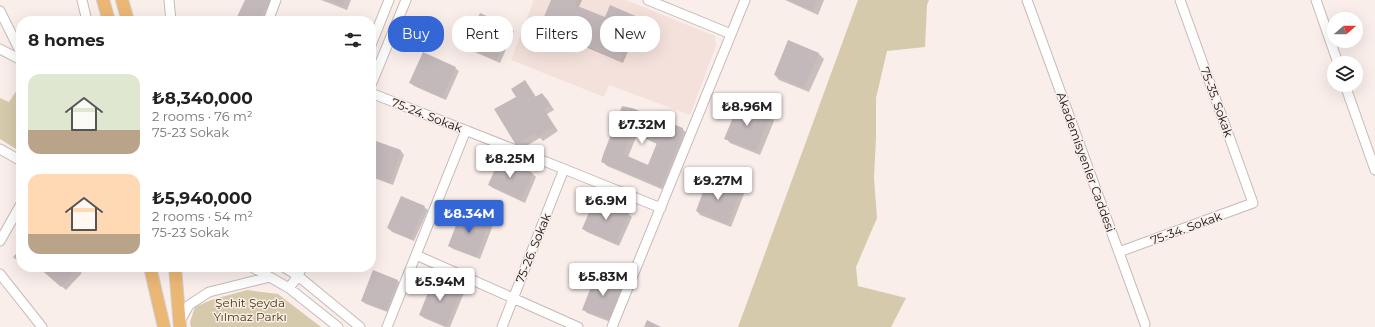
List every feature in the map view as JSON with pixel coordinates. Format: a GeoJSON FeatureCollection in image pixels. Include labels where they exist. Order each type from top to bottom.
{"type":"FeatureCollection","features":[{"type":"Feature","properties":{"kind":"main road"},"geometry":{"type":"LineString","coordinates":[[103,0],[108,16]]}},
{"type":"Feature","properties":{"kind":"main road"},"geometry":{"type":"LineString","coordinates":[[122,0],[127,16]]}},
{"type":"Feature","properties":{"kind":"main road"},"geometry":{"type":"LineString","coordinates":[[151,272],[164,327]]}},
{"type":"Feature","properties":{"kind":"main road"},"geometry":{"type":"LineString","coordinates":[[175,272],[180,324]]}},
{"type":"Feature","properties":{"kind":"street"},"geometry":{"type":"LineString","coordinates":[[82,0],[86,16]]}},
{"type":"Feature","properties":{"kind":"street"},"geometry":{"type":"LineString","coordinates":[[169,0],[171,16]]}},
{"type":"Feature","properties":{"kind":"street"},"geometry":{"type":"LineString","coordinates":[[270,16],[276,0]]}},
{"type":"Feature","properties":{"kind":"street"},"geometry":{"type":"LineString","coordinates":[[376,32],[389,0]]}},
{"type":"Feature","properties":{"kind":"street"},"geometry":{"type":"LineString","coordinates":[[376,73],[406,0]]}},
{"type":"Feature","properties":{"kind":"street"},"geometry":{"type":"LineString","coordinates":[[648,0],[731,34]]}},
{"type":"Feature","properties":{"kind":"street"},"geometry":{"type":"LineString","coordinates":[[612,327],[745,0]]}},
{"type":"Feature","properties":{"kind":"street","name":"Akademisyenler Caddesi"},"geometry":{"type":"LineString","coordinates":[[1027,0],[1146,324]]}},
{"type":"Feature","properties":{"kind":"street","name":"75-35. Sokak"},"geometry":{"type":"LineString","coordinates":[[1180,0],[1253,203]]}},
{"type":"Feature","properties":{"kind":"street"},"geometry":{"type":"LineString","coordinates":[[1316,0],[1336,56]]}},
{"type":"Feature","properties":{"kind":"street"},"geometry":{"type":"LineString","coordinates":[[0,12],[16,43]]}},
{"type":"Feature","properties":{"kind":"street"},"geometry":{"type":"LineString","coordinates":[[0,49],[16,57]]}},
{"type":"Feature","properties":{"kind":"street"},"geometry":{"type":"LineString","coordinates":[[1347,92],[1375,170]]}},
{"type":"Feature","properties":{"kind":"street","name":"75-24. Sokak"},"geometry":{"type":"LineString","coordinates":[[376,95],[661,208]]}},
{"type":"Feature","properties":{"kind":"street"},"geometry":{"type":"LineString","coordinates":[[387,327],[466,130]]}},
{"type":"Feature","properties":{"kind":"street"},"geometry":{"type":"LineString","coordinates":[[2,150],[16,158]]}},
{"type":"Feature","properties":{"kind":"street"},"geometry":{"type":"LineString","coordinates":[[2,150],[16,161]]}},
{"type":"Feature","properties":{"kind":"street","name":"75-26. Sokak"},"geometry":{"type":"LineString","coordinates":[[502,327],[564,169]]}},
{"type":"Feature","properties":{"kind":"street","name":"75-34. Sokak"},"geometry":{"type":"LineString","coordinates":[[1120,252],[1253,203]]}},
{"type":"Feature","properties":{"kind":"street"},"geometry":{"type":"LineString","coordinates":[[0,241],[16,213]]}},
{"type":"Feature","properties":{"kind":"street"},"geometry":{"type":"LineString","coordinates":[[416,255],[578,327]]}},
{"type":"Feature","properties":{"kind":"street"},"geometry":{"type":"LineString","coordinates":[[261,272],[289,288],[338,327]]}},
{"type":"Feature","properties":{"kind":"street"},"geometry":{"type":"LineString","coordinates":[[279,282],[285,272]]}},
{"type":"Feature","properties":{"kind":"street"},"geometry":{"type":"LineString","coordinates":[[292,272],[360,327]]}},
{"type":"Feature","properties":{"kind":"street"},"geometry":{"type":"LineString","coordinates":[[289,288],[300,272]]}},
{"type":"Feature","properties":{"kind":"street"},"geometry":{"type":"LineString","coordinates":[[0,274],[42,327]]}},
{"type":"Feature","properties":{"kind":"street"},"geometry":{"type":"LineString","coordinates":[[180,324],[189,305],[209,292],[270,277]]}},
{"type":"Feature","properties":{"kind":"shaded area"},"geometry":{"type":"Polygon","coordinates":[[[534,0],[626,0],[715,36],[716,46],[690,115],[609,85],[604,97],[511,60],[521,34],[521,52],[592,52],[592,16],[528,16],[534,0]]]}},
{"type":"Feature","properties":{"kind":"green space"},"geometry":{"type":"Polygon","coordinates":[[[858,0],[929,0],[927,5],[925,47],[887,51],[876,98],[874,178],[877,218],[856,267],[858,286],[906,298],[891,327],[738,327],[858,0]]]}},
{"type":"Feature","properties":{"kind":"green space"},"geometry":{"type":"Polygon","coordinates":[[[16,92],[16,149],[0,139],[0,98],[9,102],[16,92]]]}},
{"type":"Feature","properties":{"kind":"green space","name":"Şehit Şeyda Yılmaz Parkı"},"geometry":{"type":"Polygon","coordinates":[[[247,290],[278,294],[321,327],[191,327],[190,322],[195,307],[211,300],[247,290]]]}},
{"type":"Feature","properties":{"kind":"building"},"geometry":{"type":"Polygon","coordinates":[[[245,0],[272,0],[271,4],[264,10],[261,16],[237,16],[245,0]]]}},
{"type":"Feature","properties":{"kind":"building"},"geometry":{"type":"Polygon","coordinates":[[[328,0],[345,0],[343,6],[328,0]]]}},
{"type":"Feature","properties":{"kind":"building"},"geometry":{"type":"Polygon","coordinates":[[[551,0],[577,0],[575,5],[602,16],[600,16],[600,52],[592,48],[592,16],[544,16],[551,0]]]}},
{"type":"Feature","properties":{"kind":"building"},"geometry":{"type":"Polygon","coordinates":[[[788,0],[817,0],[813,11],[788,0]]]}},
{"type":"Feature","properties":{"kind":"building"},"geometry":{"type":"Polygon","coordinates":[[[610,5],[636,16],[605,16],[610,5]]]}},
{"type":"Feature","properties":{"kind":"building"},"geometry":{"type":"Polygon","coordinates":[[[480,13],[487,16],[479,16],[480,13]]]}},
{"type":"Feature","properties":{"kind":"building"},"geometry":{"type":"Polygon","coordinates":[[[788,40],[819,53],[804,88],[774,75],[788,40]]]}},
{"type":"Feature","properties":{"kind":"building"},"geometry":{"type":"Polygon","coordinates":[[[423,52],[456,67],[442,98],[409,83],[423,52]]]}},
{"type":"Feature","properties":{"kind":"building"},"geometry":{"type":"Polygon","coordinates":[[[478,52],[500,52],[496,60],[478,52]]]}},
{"type":"Feature","properties":{"kind":"building"},"geometry":{"type":"Polygon","coordinates":[[[601,52],[623,52],[620,60],[601,52]]]}},
{"type":"Feature","properties":{"kind":"building"},"geometry":{"type":"Polygon","coordinates":[[[525,80],[535,97],[542,93],[550,105],[544,109],[554,127],[538,137],[535,133],[516,145],[494,109],[516,97],[511,89],[525,80]]]}},
{"type":"Feature","properties":{"kind":"building"},"geometry":{"type":"Polygon","coordinates":[[[739,103],[770,115],[756,151],[724,139],[739,103]]]}},
{"type":"Feature","properties":{"kind":"building"},"geometry":{"type":"Polygon","coordinates":[[[622,106],[632,108],[683,128],[661,187],[601,162],[622,106]],[[632,131],[623,154],[648,165],[657,143],[632,131]]]}},
{"type":"Feature","properties":{"kind":"building"},"geometry":{"type":"Polygon","coordinates":[[[376,141],[401,150],[390,183],[376,178],[376,141]]]}},
{"type":"Feature","properties":{"kind":"building"},"geometry":{"type":"Polygon","coordinates":[[[500,158],[533,173],[521,200],[488,185],[500,158]]]}},
{"type":"Feature","properties":{"kind":"building"},"geometry":{"type":"Polygon","coordinates":[[[708,178],[741,190],[728,224],[696,211],[708,178]]]}},
{"type":"Feature","properties":{"kind":"building"},"geometry":{"type":"Polygon","coordinates":[[[401,196],[425,206],[411,239],[387,228],[401,196]]]}},
{"type":"Feature","properties":{"kind":"building"},"geometry":{"type":"Polygon","coordinates":[[[595,198],[629,213],[616,244],[582,229],[595,198]]]}},
{"type":"Feature","properties":{"kind":"building"},"geometry":{"type":"Polygon","coordinates":[[[462,210],[490,221],[476,257],[448,246],[462,210]]]}},
{"type":"Feature","properties":{"kind":"building"},"geometry":{"type":"Polygon","coordinates":[[[376,271],[398,280],[386,310],[361,301],[372,272],[376,271]]]}},
{"type":"Feature","properties":{"kind":"building"},"geometry":{"type":"Polygon","coordinates":[[[44,272],[74,272],[61,287],[44,272]]]}},
{"type":"Feature","properties":{"kind":"building"},"geometry":{"type":"Polygon","coordinates":[[[596,274],[623,284],[610,320],[582,310],[596,274]]]}},
{"type":"Feature","properties":{"kind":"building"},"geometry":{"type":"Polygon","coordinates":[[[434,278],[461,289],[446,326],[419,315],[434,278]]]}},
{"type":"Feature","properties":{"kind":"building"},"geometry":{"type":"Polygon","coordinates":[[[647,320],[661,327],[644,327],[647,320]]]}}]}
